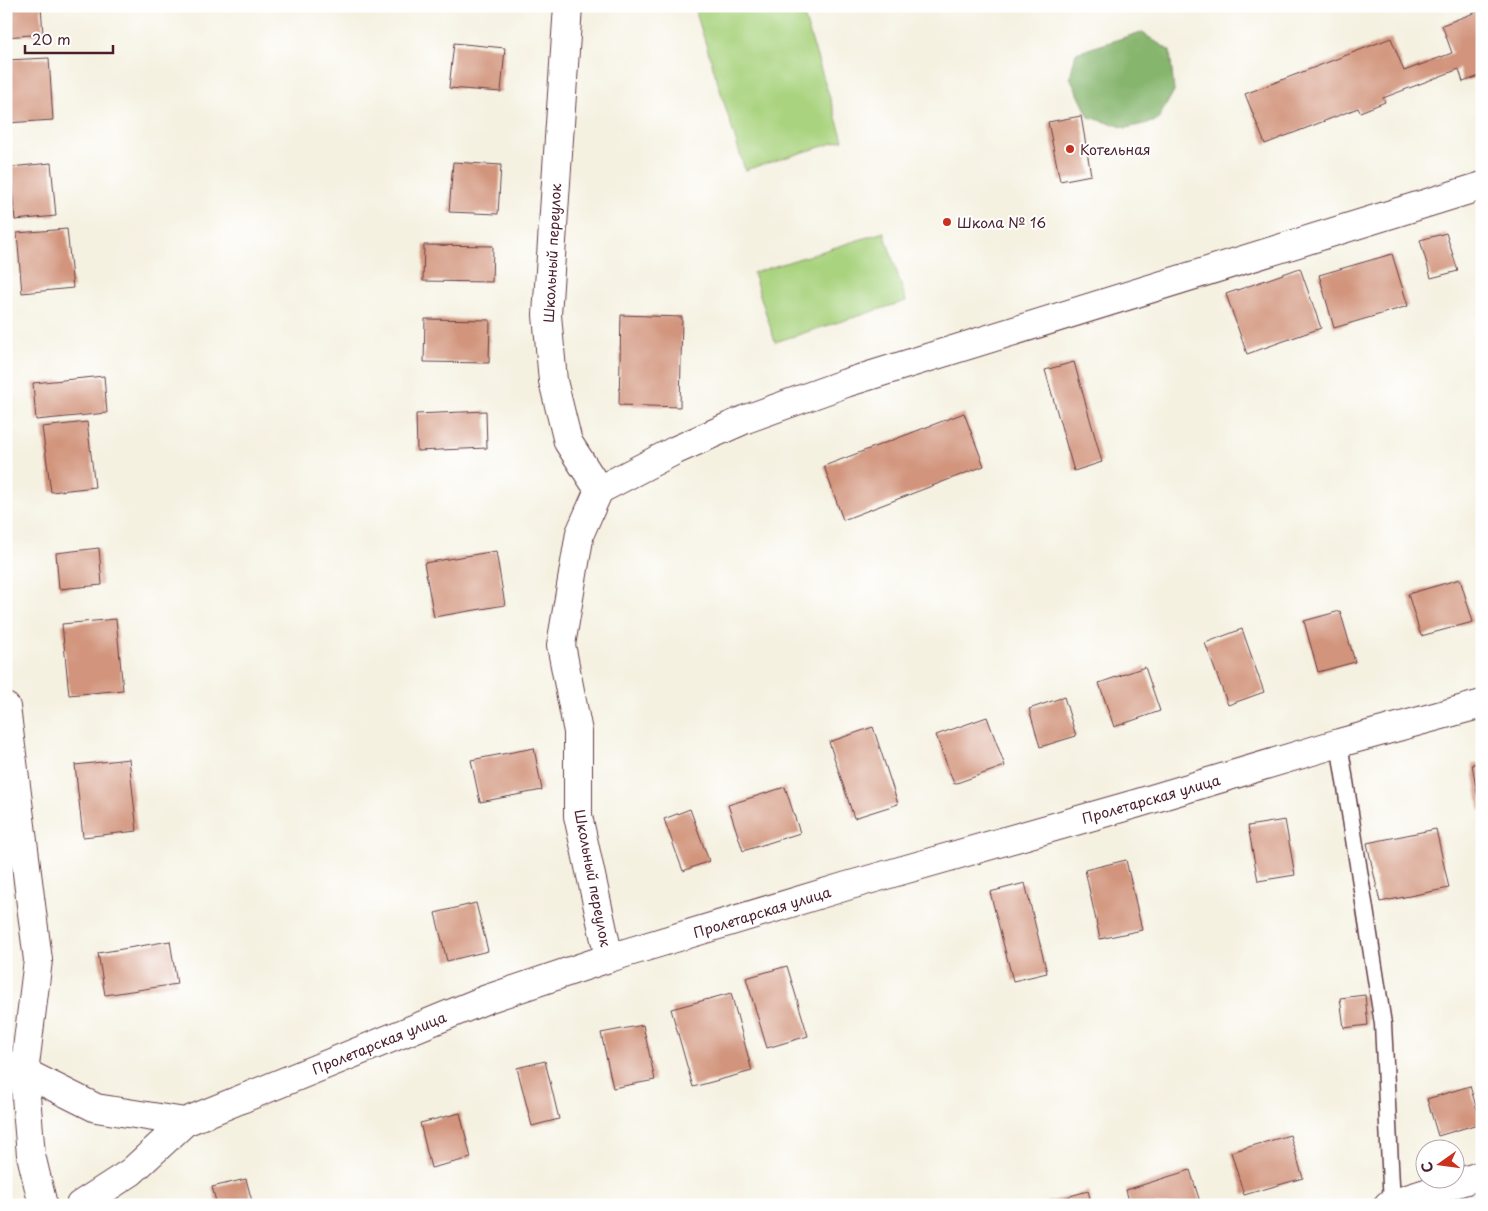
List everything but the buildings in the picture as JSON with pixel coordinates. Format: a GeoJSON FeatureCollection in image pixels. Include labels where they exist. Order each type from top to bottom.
{"type":"FeatureCollection","features":[{"type":"Feature","properties":{"kind":"street","name":"Школьный переулок"},"geometry":{"type":"LineString","coordinates":[[568,6],[547,315],[553,381],[568,442],[599,490],[580,533],[561,645],[578,732],[578,816],[609,958]]}},
{"type":"Feature","properties":{"kind":"street"},"geometry":{"type":"LineString","coordinates":[[599,490],[676,450],[746,418],[846,383],[1482,186]]}},
{"type":"Feature","properties":{"kind":"street","name":"Пролетарская улица"},"geometry":{"type":"LineString","coordinates":[[80,1205],[131,1172],[185,1122],[487,1000],[609,958],[848,886],[1135,804],[1339,743],[1482,704]]}},
{"type":"Feature","properties":{"kind":"street"},"geometry":{"type":"LineString","coordinates":[[6,707],[38,960],[15,1067],[31,1155],[43,1205]]}},
{"type":"Feature","properties":{"kind":"street"},"geometry":{"type":"LineString","coordinates":[[15,1067],[96,1108],[185,1122]]}},
{"type":"Feature","properties":{"kind":"street"},"geometry":{"type":"LineString","coordinates":[[1391,1204],[1482,1174]]}},
{"type":"Feature","properties":{"kind":"lane"},"geometry":{"type":"LineString","coordinates":[[1339,743],[1383,1024],[1391,1204]]}},
{"type":"Feature","properties":{"kind":"green space"},"geometry":{"type":"Polygon","coordinates":[[[694,6],[801,6],[843,140],[745,170],[694,6]]]}},
{"type":"Feature","properties":{"kind":"green space"},"geometry":{"type":"Polygon","coordinates":[[[1141,32],[1170,51],[1174,91],[1157,121],[1126,128],[1089,117],[1070,77],[1076,53],[1141,32]]]}},
{"type":"Feature","properties":{"kind":"green space"},"geometry":{"type":"Polygon","coordinates":[[[884,232],[906,301],[775,342],[753,273],[884,232]]]}},
{"type":"Feature","properties":{"kind":"place","name":"Котельная"},"geometry":{"type":"Point","coordinates":[1070,149]}},
{"type":"Feature","properties":{"kind":"place","name":"Школа № 16"},"geometry":{"type":"Point","coordinates":[947,222]}}]}
